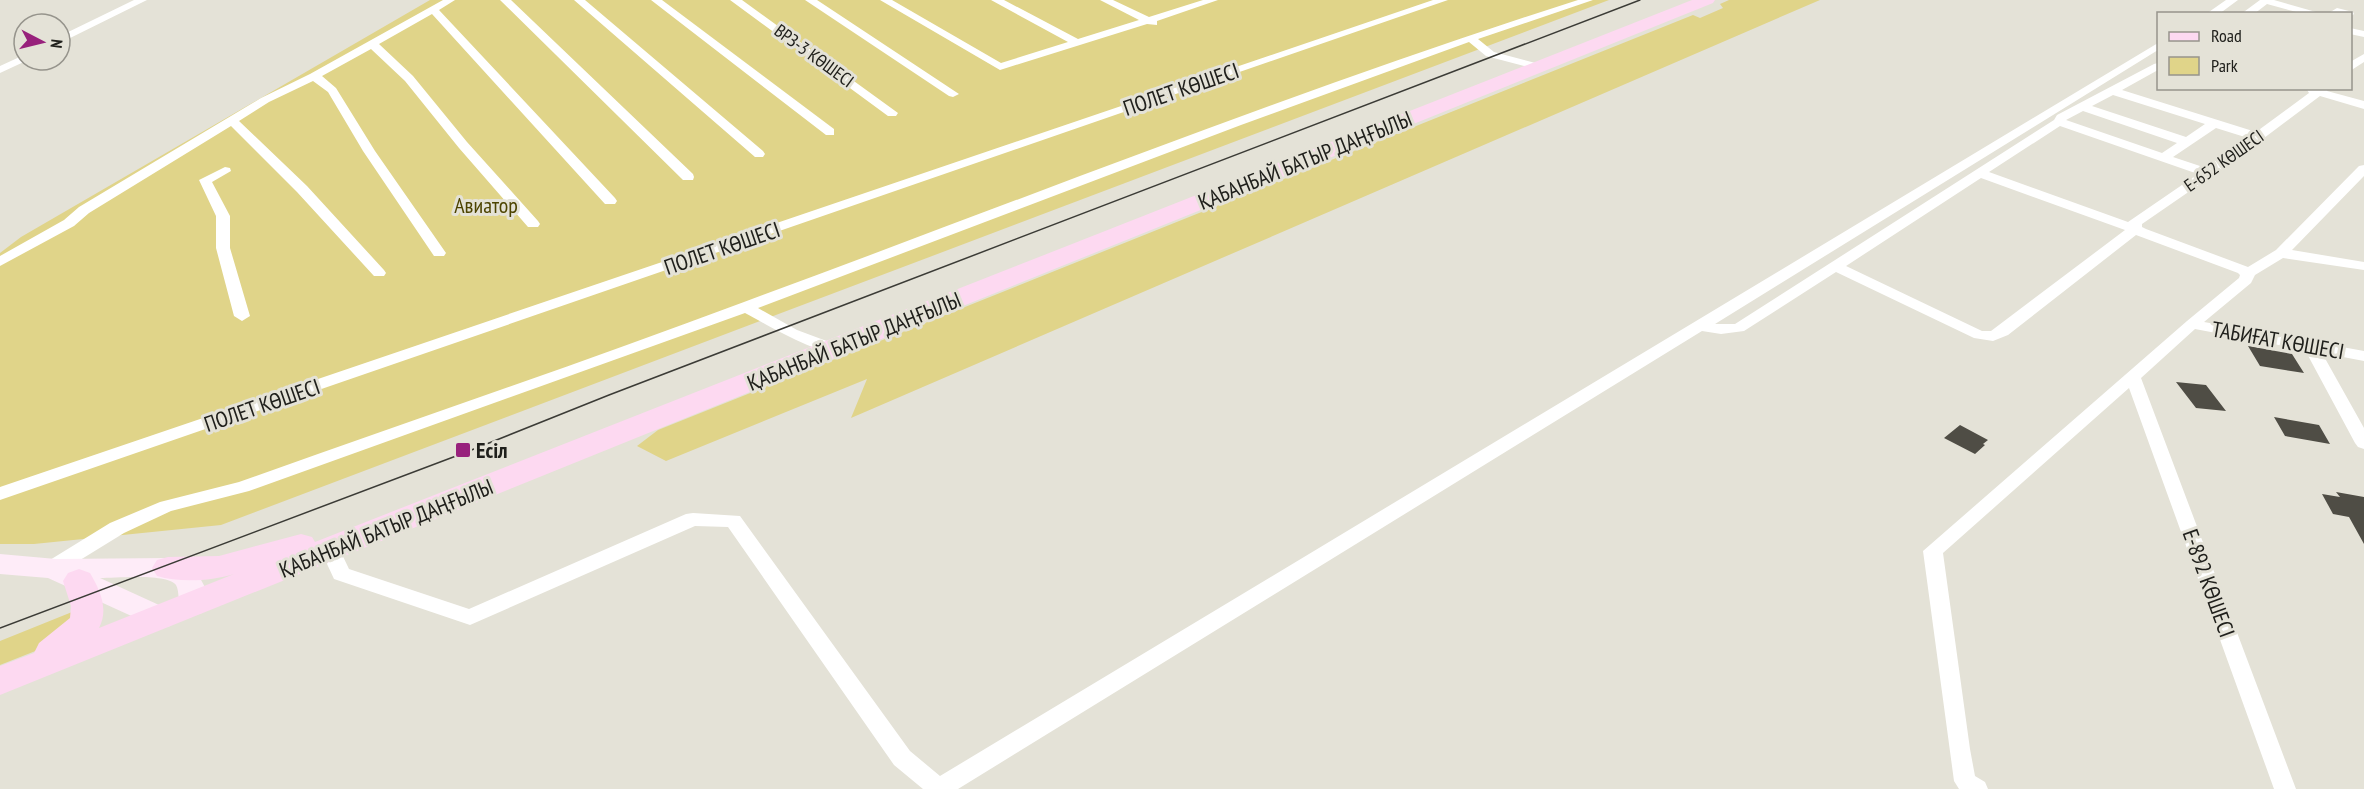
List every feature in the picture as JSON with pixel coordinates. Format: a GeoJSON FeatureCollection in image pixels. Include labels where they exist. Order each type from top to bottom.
{"type":"FeatureCollection","features":[{"type":"Feature","properties":{"kind":"main road","name":"ҚАБАНБАЙ БАТЫР ДАҢҒЫЛЫ"},"geometry":{"type":"LineString","coordinates":[[0,680],[331,551],[1707,0]]}},
{"type":"Feature","properties":{"kind":"main road"},"geometry":{"type":"LineString","coordinates":[[168,568],[219,567],[273,554],[544,465]]}},
{"type":"Feature","properties":{"kind":"main road"},"geometry":{"type":"LineString","coordinates":[[0,680],[47,655],[86,621],[88,612],[65,575]]}},
{"type":"Feature","properties":{"kind":"street"},"geometry":{"type":"LineString","coordinates":[[72,34],[142,0]]}},
{"type":"Feature","properties":{"kind":"street"},"geometry":{"type":"LineString","coordinates":[[0,262],[69,223],[84,210],[265,100],[314,76],[450,0]]}},
{"type":"Feature","properties":{"kind":"street"},"geometry":{"type":"LineString","coordinates":[[506,0],[688,177]]}},
{"type":"Feature","properties":{"kind":"street"},"geometry":{"type":"LineString","coordinates":[[579,0],[759,154]]}},
{"type":"Feature","properties":{"kind":"street"},"geometry":{"type":"LineString","coordinates":[[656,0],[830,132]]}},
{"type":"Feature","properties":{"kind":"street","name":"ВРЗ-3 КӨШЕСІ"},"geometry":{"type":"LineString","coordinates":[[735,0],[892,113]]}},
{"type":"Feature","properties":{"kind":"street"},"geometry":{"type":"LineString","coordinates":[[810,0],[953,94]]}},
{"type":"Feature","properties":{"kind":"street"},"geometry":{"type":"LineString","coordinates":[[885,0],[1000,67],[1210,0],[1226,8]]}},
{"type":"Feature","properties":{"kind":"street"},"geometry":{"type":"LineString","coordinates":[[996,0],[1078,43]]}},
{"type":"Feature","properties":{"kind":"street"},"geometry":{"type":"LineString","coordinates":[[1106,0],[1165,28]]}},
{"type":"Feature","properties":{"kind":"street","name":"ПОЛЕТ КӨШЕСІ"},"geometry":{"type":"LineString","coordinates":[[0,494],[1443,0]]}},
{"type":"Feature","properties":{"kind":"street"},"geometry":{"type":"LineString","coordinates":[[65,575],[117,528],[166,506],[243,487],[746,307],[1237,122],[1470,38],[1588,0]]}},
{"type":"Feature","properties":{"kind":"street"},"geometry":{"type":"LineString","coordinates":[[2214,12],[2233,0]]}},
{"type":"Feature","properties":{"kind":"street"},"geometry":{"type":"LineString","coordinates":[[2249,12],[2267,0],[2311,12]]}},
{"type":"Feature","properties":{"kind":"street"},"geometry":{"type":"LineString","coordinates":[[433,10],[610,201]]}},
{"type":"Feature","properties":{"kind":"street"},"geometry":{"type":"LineString","coordinates":[[1470,38],[1490,54],[1539,67]]}},
{"type":"Feature","properties":{"kind":"street"},"geometry":{"type":"LineString","coordinates":[[371,43],[410,79],[484,170],[533,224]]}},
{"type":"Feature","properties":{"kind":"street"},"geometry":{"type":"LineString","coordinates":[[331,551],[341,574],[470,617],[693,519],[733,521],[902,758],[939,789],[2157,47]]}},
{"type":"Feature","properties":{"kind":"street"},"geometry":{"type":"LineString","coordinates":[[2352,66],[2364,57]]}},
{"type":"Feature","properties":{"kind":"street"},"geometry":{"type":"LineString","coordinates":[[1699,326],[1721,329],[1739,328],[2059,122],[2061,118],[2157,67]]}},
{"type":"Feature","properties":{"kind":"street"},"geometry":{"type":"LineString","coordinates":[[314,76],[332,90],[369,151],[439,253]]}},
{"type":"Feature","properties":{"kind":"street"},"geometry":{"type":"LineString","coordinates":[[2316,90],[2364,105]]}},
{"type":"Feature","properties":{"kind":"street","name":"Е-652 КӨШЕСІ"},"geometry":{"type":"LineString","coordinates":[[1835,266],[1979,335],[1993,336],[2003,332],[2138,230],[2135,222],[2258,137],[2316,90]]}},
{"type":"Feature","properties":{"kind":"street"},"geometry":{"type":"LineString","coordinates":[[2112,91],[2258,137]]}},
{"type":"Feature","properties":{"kind":"street"},"geometry":{"type":"LineString","coordinates":[[2083,107],[2188,142]]}},
{"type":"Feature","properties":{"kind":"street"},"geometry":{"type":"LineString","coordinates":[[232,120],[302,189],[379,273]]}},
{"type":"Feature","properties":{"kind":"street"},"geometry":{"type":"LineString","coordinates":[[2059,122],[2208,173]]}},
{"type":"Feature","properties":{"kind":"street"},"geometry":{"type":"LineString","coordinates":[[2163,158],[2213,124]]}},
{"type":"Feature","properties":{"kind":"street"},"geometry":{"type":"LineString","coordinates":[[1969,786],[1948,675],[1934,551],[2192,324],[2246,280],[2248,273],[2281,252],[2364,169]]}},
{"type":"Feature","properties":{"kind":"street"},"geometry":{"type":"LineString","coordinates":[[225,171],[205,180],[223,216],[223,248],[242,316]]}},
{"type":"Feature","properties":{"kind":"street"},"geometry":{"type":"LineString","coordinates":[[1979,173],[2138,230],[2248,273]]}},
{"type":"Feature","properties":{"kind":"street"},"geometry":{"type":"LineString","coordinates":[[2343,188],[2364,191]]}},
{"type":"Feature","properties":{"kind":"street"},"geometry":{"type":"LineString","coordinates":[[2281,252],[2364,266]]}},
{"type":"Feature","properties":{"kind":"street"},"geometry":{"type":"LineString","coordinates":[[746,307],[792,333],[834,349]]}},
{"type":"Feature","properties":{"kind":"street","name":"ТАБИҒАТ КӨШЕСІ"},"geometry":{"type":"LineString","coordinates":[[2192,324],[2364,356]]}},
{"type":"Feature","properties":{"kind":"street"},"geometry":{"type":"LineString","coordinates":[[2311,347],[2364,443]]}},
{"type":"Feature","properties":{"kind":"street","name":"Е-892 КӨШЕСІ"},"geometry":{"type":"LineString","coordinates":[[2133,378],[2285,789]]}},
{"type":"Feature","properties":{"kind":"street"},"geometry":{"type":"LineString","coordinates":[[0,564],[65,575],[168,568],[185,576],[192,588],[192,605]]}},
{"type":"Feature","properties":{"kind":"street"},"geometry":{"type":"LineString","coordinates":[[65,575],[159,618]]}},
{"type":"Feature","properties":{"kind":"green space","name":"Авиатор"},"geometry":{"type":"Polygon","coordinates":[[[430,0],[1609,0],[221,525],[34,544],[0,544],[0,253],[21,237],[430,0]]]}},
{"type":"Feature","properties":{"kind":"green space"},"geometry":{"type":"Polygon","coordinates":[[[1729,0],[1820,0],[851,418],[867,379],[666,461],[637,446],[658,430],[1693,15],[1700,18],[1723,8],[1720,4],[1729,0]]]}},
{"type":"Feature","properties":{"kind":"green space"},"geometry":{"type":"Polygon","coordinates":[[[77,610],[72,625],[38,650],[0,665],[0,641],[77,610]]]}},
{"type":"Feature","properties":{"kind":"building"},"geometry":{"type":"Polygon","coordinates":[[[2248,346],[2292,354],[2304,373],[2260,366],[2248,346]]]}},
{"type":"Feature","properties":{"kind":"building"},"geometry":{"type":"Polygon","coordinates":[[[2176,382],[2206,385],[2226,411],[2196,408],[2176,382]]]}},
{"type":"Feature","properties":{"kind":"building"},"geometry":{"type":"Polygon","coordinates":[[[2274,417],[2319,425],[2330,444],[2285,436],[2274,417]]]}},
{"type":"Feature","properties":{"kind":"building"},"geometry":{"type":"Polygon","coordinates":[[[1960,425],[1988,440],[1975,454],[1944,438],[1960,425]]]}},
{"type":"Feature","properties":{"kind":"building"},"geometry":{"type":"Polygon","coordinates":[[[2336,492],[2364,497],[2364,544],[2349,517],[2333,514],[2322,494],[2340,497],[2336,492]]]}},
{"type":"Feature","properties":{"kind":"tram line"},"geometry":{"type":"LineString","coordinates":[[0,628],[464,453],[609,395],[1640,0]]}},
{"type":"Feature","properties":{"kind":"place","name":"Есіл"},"geometry":{"type":"Point","coordinates":[463,450]}}]}
